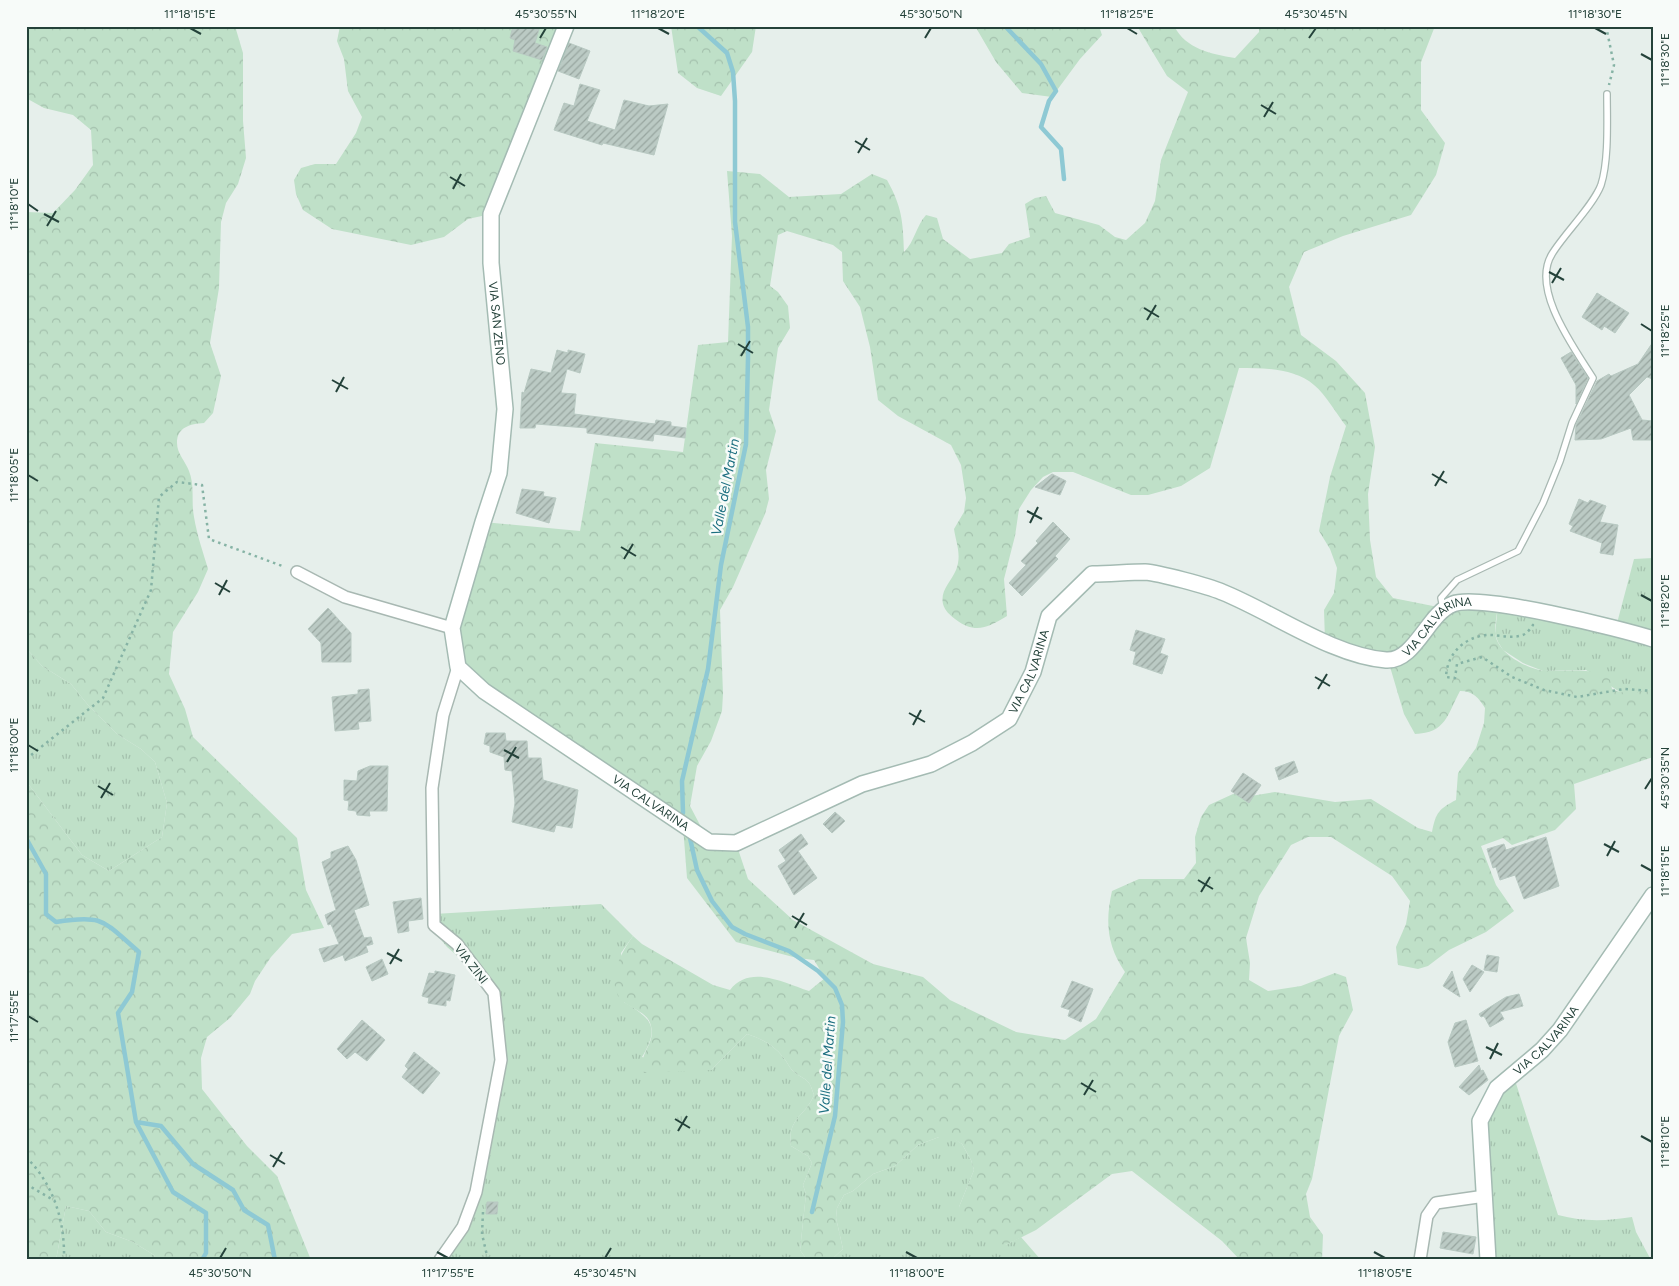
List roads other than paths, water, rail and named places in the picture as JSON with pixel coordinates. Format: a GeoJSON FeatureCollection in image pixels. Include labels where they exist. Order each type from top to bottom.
{"type":"FeatureCollection","features":[{"type":"Feature","properties":{"kind":"street","name":"VIA SAN ZENO"},"geometry":{"type":"LineString","coordinates":[[452,628],[499,473],[505,409],[491,263],[492,214],[566,26]]}},
{"type":"Feature","properties":{"kind":"street"},"geometry":{"type":"LineString","coordinates":[[297,572],[345,596],[452,628],[458,667]]}},
{"type":"Feature","properties":{"kind":"street","name":"VIA CALVARINA"},"geometry":{"type":"LineString","coordinates":[[458,667],[484,691],[683,826],[709,842],[736,843],[862,784],[931,764],[972,743],[1009,719],[1032,672],[1049,616],[1092,574],[1147,572],[1221,592],[1362,656],[1388,660],[1408,651],[1443,608],[1455,602],[1498,605],[1617,627],[1653,639]]}},
{"type":"Feature","properties":{"kind":"street","name":"VIA ZINI"},"geometry":{"type":"LineString","coordinates":[[440,1260],[463,1227],[476,1192],[501,1060],[494,993],[457,944],[434,925],[432,788],[443,715],[458,667]]}},
{"type":"Feature","properties":{"kind":"street","name":"VIA CALVARINA"},"geometry":{"type":"LineString","coordinates":[[1488,1260],[1480,1121],[1497,1088],[1542,1050],[1560,1030],[1653,895]]}},
{"type":"Feature","properties":{"kind":"street"},"geometry":{"type":"LineString","coordinates":[[1420,1260],[1426,1216],[1436,1203],[1485,1196]]}},
{"type":"Feature","properties":{"kind":"lane"},"geometry":{"type":"LineString","coordinates":[[1443,608],[1441,598],[1457,580],[1518,552],[1543,503],[1560,461],[1572,423],[1593,378],[1561,326],[1547,289],[1546,270],[1551,255],[1600,186],[1605,158],[1607,94]]}},
{"type":"Feature","properties":{"kind":"waterway","name":"Valle del Martin"},"geometry":{"type":"LineString","coordinates":[[683,813],[682,781],[708,669],[721,565],[746,444],[748,358],[748,327],[735,222],[735,101],[733,72],[727,53],[697,26]]}},
{"type":"Feature","properties":{"kind":"waterway"},"geometry":{"type":"LineString","coordinates":[[1005,26],[1041,64],[1056,91],[1049,101],[1041,127],[1061,149],[1064,179]]}},
{"type":"Feature","properties":{"kind":"waterway"},"geometry":{"type":"LineString","coordinates":[[26,838],[46,874],[46,914],[56,922],[84,919],[102,922],[118,933],[139,952],[132,992],[118,1013],[136,1122],[161,1126],[193,1164],[233,1190],[244,1210],[268,1225],[275,1260]]}},
{"type":"Feature","properties":{"kind":"waterway","name":"Valle del Martin"},"geometry":{"type":"LineString","coordinates":[[690,838],[697,870],[712,901],[732,927],[789,951],[818,971],[835,988],[842,1005],[843,1022],[835,1116],[812,1212]]}},
{"type":"Feature","properties":{"kind":"waterway"},"geometry":{"type":"LineString","coordinates":[[136,1122],[173,1192],[206,1213],[206,1253],[202,1260]]}}]}
